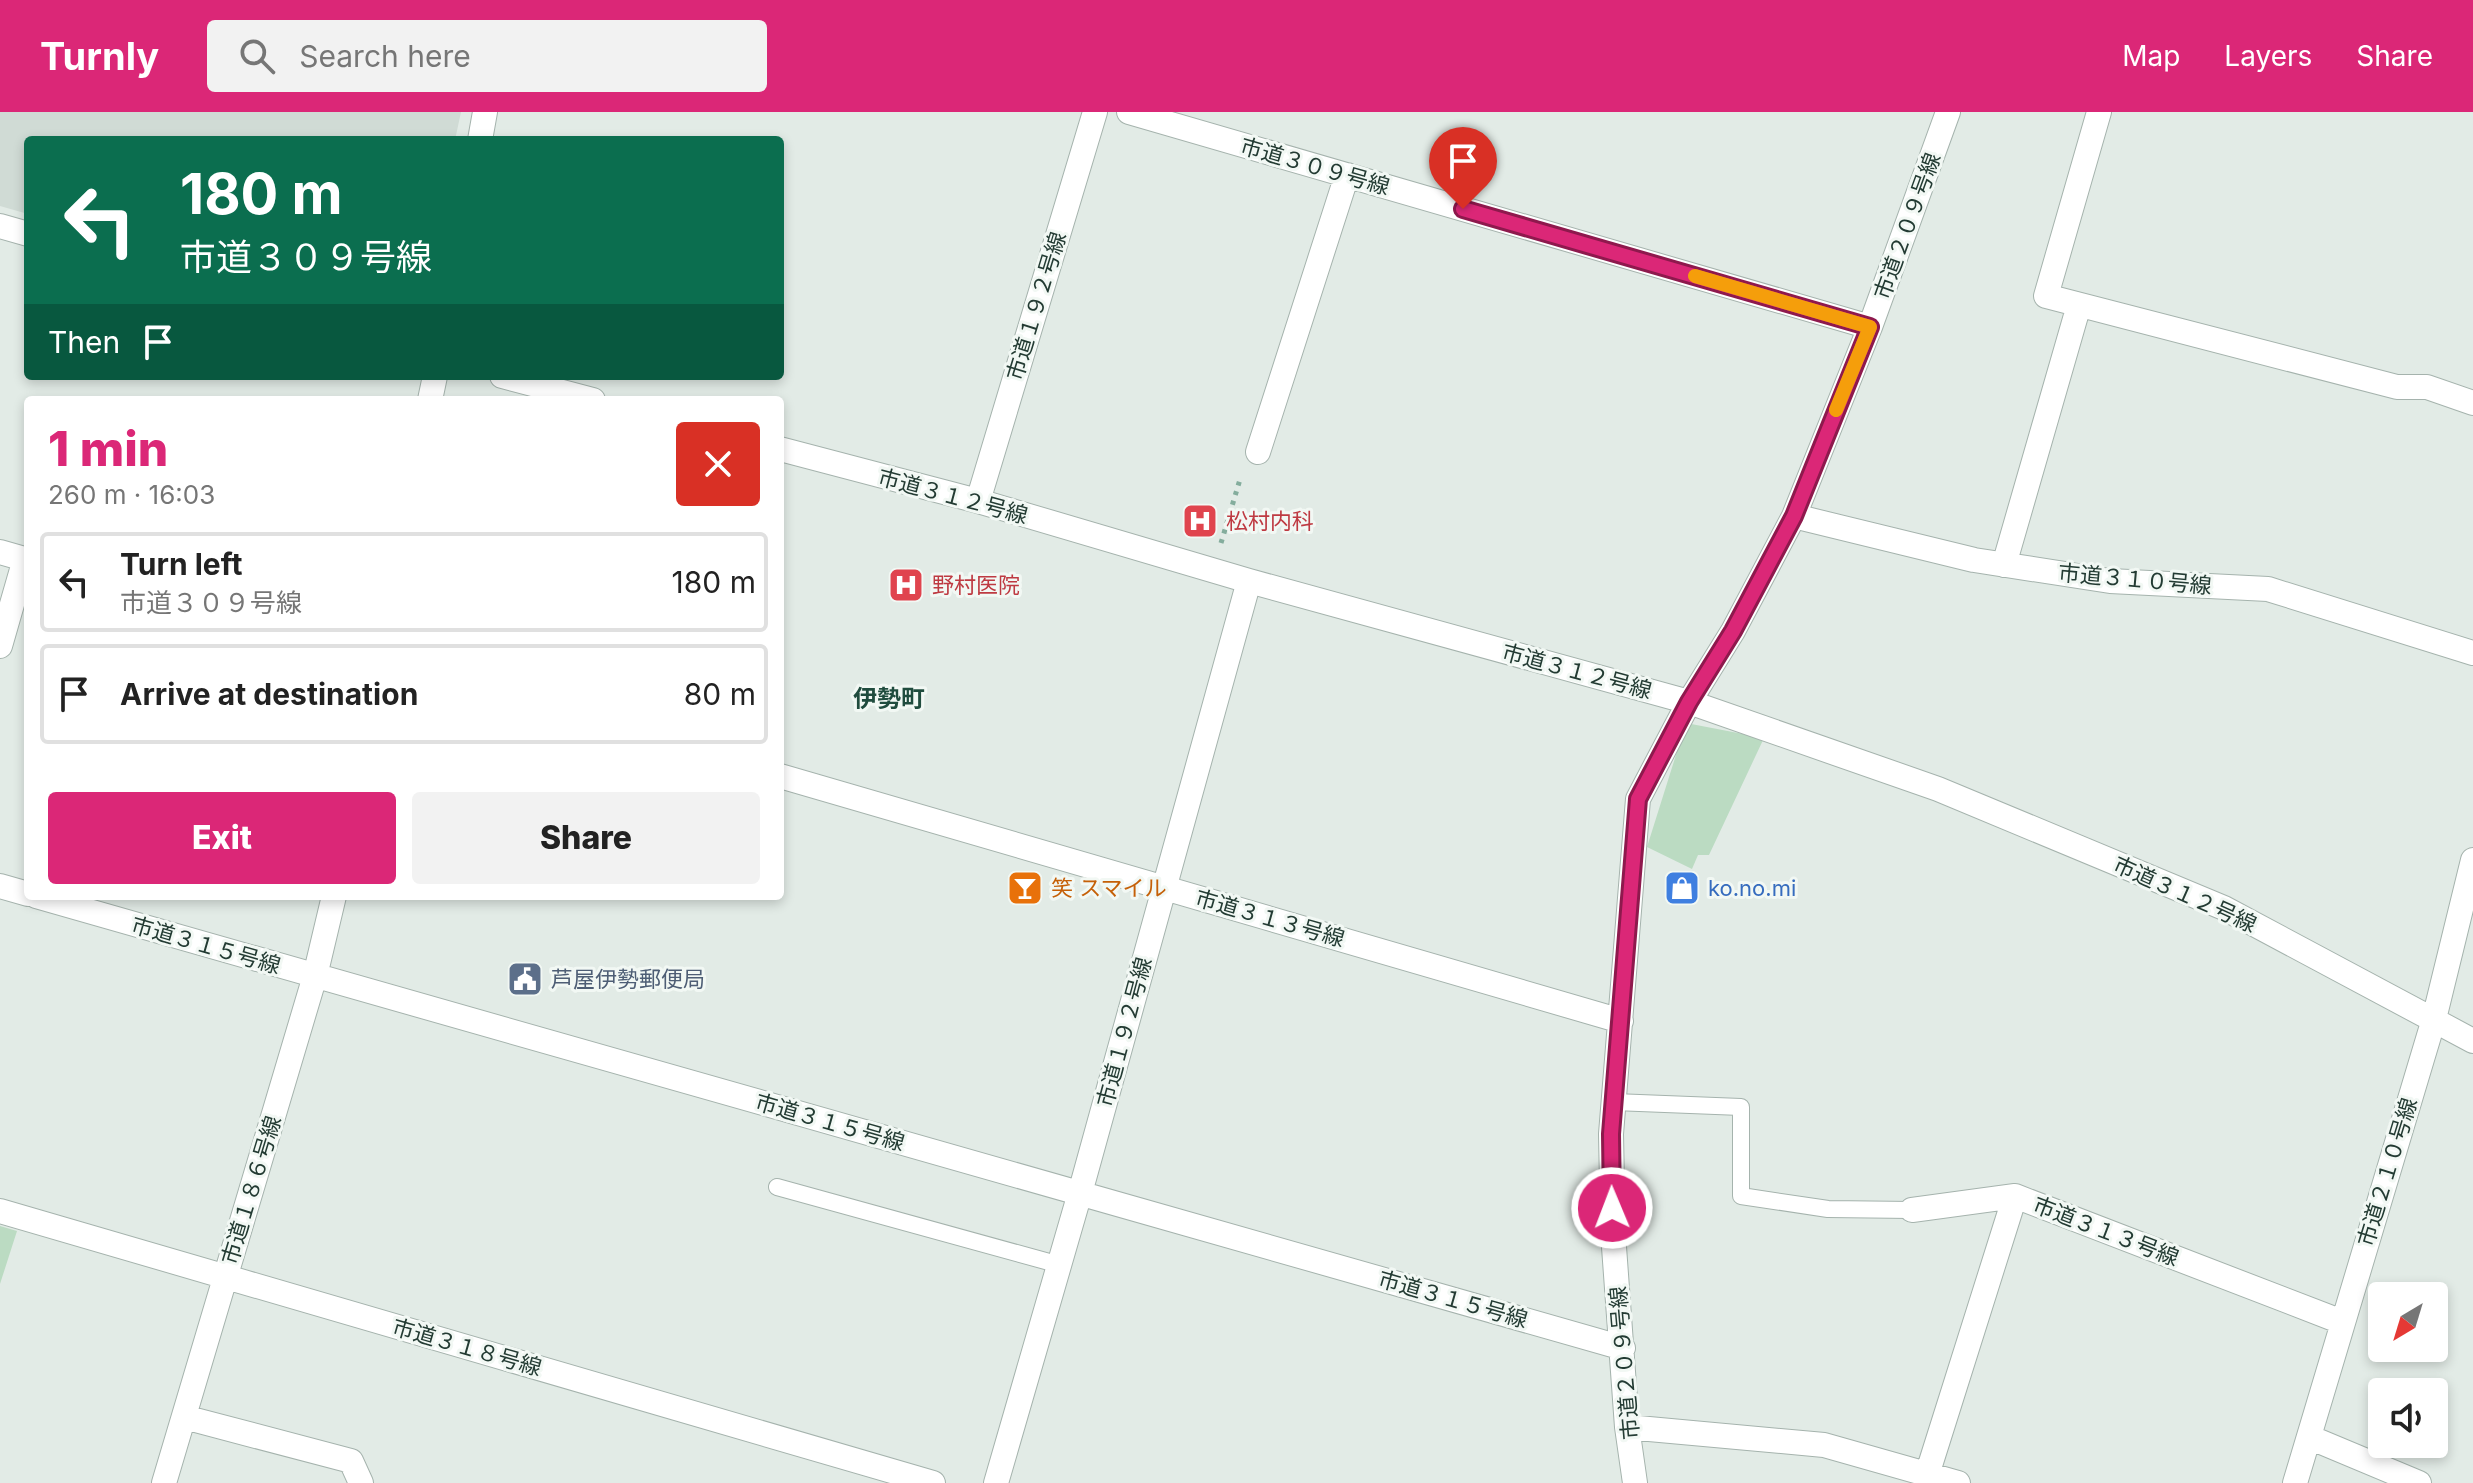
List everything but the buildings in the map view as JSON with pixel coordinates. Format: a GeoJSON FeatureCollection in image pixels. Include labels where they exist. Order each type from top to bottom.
{"type":"FeatureCollection","features":[{"type":"Feature","properties":{"kind":"street"},"geometry":{"type":"LineString","coordinates":[[481,136],[485,112]]}},
{"type":"Feature","properties":{"kind":"street","name":"市道１９２号線"},"geometry":{"type":"LineString","coordinates":[[978,501],[1095,112]]}},
{"type":"Feature","properties":{"kind":"street","name":"市道３０９号線"},"geometry":{"type":"LineString","coordinates":[[1129,112],[1870,327]]}},
{"type":"Feature","properties":{"kind":"street","name":"市道２０９号線"},"geometry":{"type":"LineString","coordinates":[[1635,1483],[1627,1427],[1613,1233],[1611,1134],[1638,799],[1794,516],[1870,327],[1948,112]]}},
{"type":"Feature","properties":{"kind":"street"},"geometry":{"type":"LineString","coordinates":[[2099,112],[2046,296],[2397,387],[2427,387],[2473,403]]}},
{"type":"Feature","properties":{"kind":"street"},"geometry":{"type":"LineString","coordinates":[[1258,452],[1347,175]]}},
{"type":"Feature","properties":{"kind":"street"},"geometry":{"type":"LineString","coordinates":[[0,226],[24,233]]}},
{"type":"Feature","properties":{"kind":"street"},"geometry":{"type":"LineString","coordinates":[[2004,565],[2079,305]]}},
{"type":"Feature","properties":{"kind":"street"},"geometry":{"type":"LineString","coordinates":[[517,380],[578,396]]}},
{"type":"Feature","properties":{"kind":"street","name":"市道３１２号線"},"geometry":{"type":"LineString","coordinates":[[784,450],[978,501],[1213,571],[1689,702],[1938,789],[2224,908],[2473,1041]]}},
{"type":"Feature","properties":{"kind":"street","name":"市道３１０号線"},"geometry":{"type":"LineString","coordinates":[[1794,516],[2004,565],[2110,581],[2268,589],[2473,653]]}},
{"type":"Feature","properties":{"kind":"street"},"geometry":{"type":"LineString","coordinates":[[0,552],[24,558]]}},
{"type":"Feature","properties":{"kind":"street"},"geometry":{"type":"LineString","coordinates":[[0,646],[24,566]]}},
{"type":"Feature","properties":{"kind":"street","name":"市道１９２号線"},"geometry":{"type":"LineString","coordinates":[[996,1483],[1060,1265],[1249,581]]}},
{"type":"Feature","properties":{"kind":"street","name":"市道３１３号線"},"geometry":{"type":"LineString","coordinates":[[784,777],[1621,1021]]}},
{"type":"Feature","properties":{"kind":"street","name":"市道２１０号線"},"geometry":{"type":"LineString","coordinates":[[2295,1483],[2434,1019],[2473,860]]}},
{"type":"Feature","properties":{"kind":"street"},"geometry":{"type":"LineString","coordinates":[[0,886],[24,893]]}},
{"type":"Feature","properties":{"kind":"street","name":"市道３１５号線"},"geometry":{"type":"LineString","coordinates":[[50,900],[1623,1348]]}},
{"type":"Feature","properties":{"kind":"street","name":"市道１８６号線"},"geometry":{"type":"LineString","coordinates":[[164,1483],[315,976],[333,900]]}},
{"type":"Feature","properties":{"kind":"street"},"geometry":{"type":"LineString","coordinates":[[1914,1476],[2015,1196]]}},
{"type":"Feature","properties":{"kind":"street","name":"市道３１３号線"},"geometry":{"type":"LineString","coordinates":[[1912,1210],[2015,1196],[2342,1322]]}},
{"type":"Feature","properties":{"kind":"street","name":"市道３１８号線"},"geometry":{"type":"LineString","coordinates":[[0,1211],[933,1483]]}},
{"type":"Feature","properties":{"kind":"street"},"geometry":{"type":"LineString","coordinates":[[184,1417],[351,1461],[361,1483]]}},
{"type":"Feature","properties":{"kind":"street"},"geometry":{"type":"LineString","coordinates":[[1627,1427],[1824,1445],[1914,1476],[1958,1483]]}},
{"type":"Feature","properties":{"kind":"street"},"geometry":{"type":"LineString","coordinates":[[2309,1437],[2419,1483]]}},
{"type":"Feature","properties":{"kind":"lane","name":"市道３１３号線"},"geometry":{"type":"LineString","coordinates":[[1614,1102],[1741,1107],[1741,1196],[1828,1209],[1912,1210]]}},
{"type":"Feature","properties":{"kind":"lane"},"geometry":{"type":"LineString","coordinates":[[777,1187],[1060,1265]]}},
{"type":"Feature","properties":{"kind":"path"},"geometry":{"type":"LineString","coordinates":[[1213,571],[1244,466],[1258,452]]}},
{"type":"Feature","properties":{"kind":"shaded area"},"geometry":{"type":"Polygon","coordinates":[[[0,112],[461,112],[456,136],[24,136],[24,213],[0,206],[0,112]]]}},
{"type":"Feature","properties":{"kind":"green space"},"geometry":{"type":"Polygon","coordinates":[[[1686,723],[1764,738],[1709,855],[1698,855],[1692,869],[1647,847],[1686,723]]]}},
{"type":"Feature","properties":{"kind":"green space"},"geometry":{"type":"Polygon","coordinates":[[[0,1226],[17,1231],[0,1284],[0,1226]]]}},
{"type":"Feature","properties":{"kind":"slow traffic"},"geometry":{"type":"LineString","coordinates":[[1695,276],[1870,327],[1836,410]]}},
{"type":"Feature","properties":{"kind":"place","name":"松村内科"},"geometry":{"type":"Point","coordinates":[1200,521]}},
{"type":"Feature","properties":{"kind":"place","name":"野村医院"},"geometry":{"type":"Point","coordinates":[906,585]}},
{"type":"Feature","properties":{"kind":"place","name":"笑 スマイル"},"geometry":{"type":"Point","coordinates":[1025,888]}},
{"type":"Feature","properties":{"kind":"place","name":"ko.no.mi"},"geometry":{"type":"Point","coordinates":[1682,888]}},
{"type":"Feature","properties":{"kind":"place","name":"芦屋伊勢郵便局"},"geometry":{"type":"Point","coordinates":[525,979]}},
{"type":"Feature","properties":{"kind":"district","name":"伊勢町"},"geometry":{"type":"Point","coordinates":[889,699]}},
{"type":"Feature","properties":{"kind":"route"},"geometry":{"type":"LineString","coordinates":[[1463,209],[1870,327],[1794,516],[1638,799],[1611,1134],[1612,1208]]}}]}
